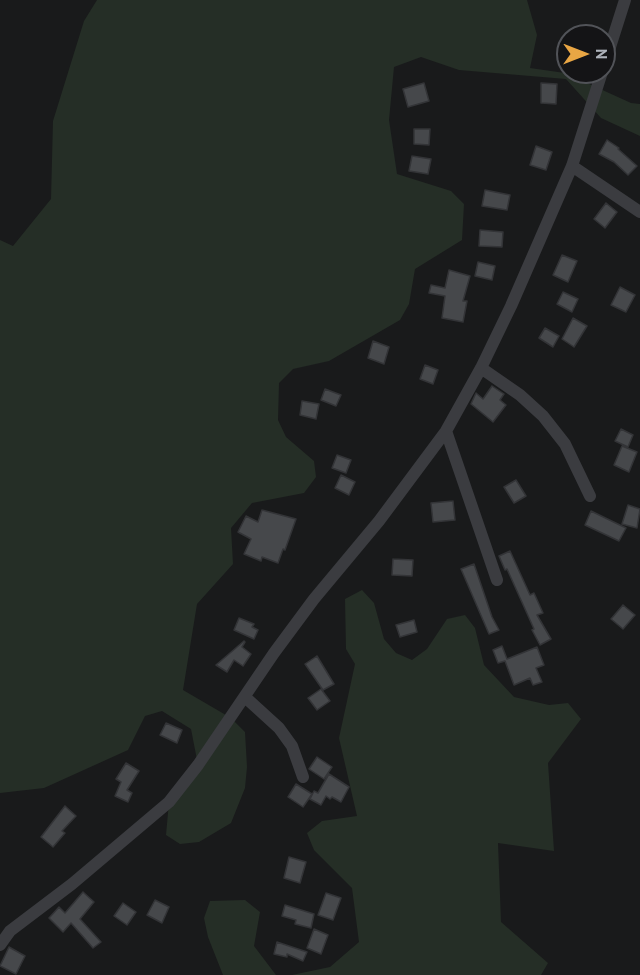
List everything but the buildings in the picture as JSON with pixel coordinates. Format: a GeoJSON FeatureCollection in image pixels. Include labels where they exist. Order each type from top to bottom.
{"type":"FeatureCollection","features":[{"type":"Feature","properties":{"kind":"street"},"geometry":{"type":"LineString","coordinates":[[616,28],[625,0]]}},
{"type":"Feature","properties":{"kind":"street"},"geometry":{"type":"LineString","coordinates":[[0,945],[5,928],[72,884],[169,802],[198,765],[274,652],[379,521],[446,431],[481,368],[511,306],[572,166],[598,84]]}},
{"type":"Feature","properties":{"kind":"street"},"geometry":{"type":"LineString","coordinates":[[572,166],[640,212]]}},
{"type":"Feature","properties":{"kind":"street"},"geometry":{"type":"LineString","coordinates":[[481,368],[520,395],[543,416],[565,444],[590,496]]}},
{"type":"Feature","properties":{"kind":"street"},"geometry":{"type":"LineString","coordinates":[[446,431],[497,580]]}},
{"type":"Feature","properties":{"kind":"street"},"geometry":{"type":"LineString","coordinates":[[245,697],[279,728],[292,746],[303,777]]}},
{"type":"Feature","properties":{"kind":"shaded area"},"geometry":{"type":"Polygon","coordinates":[[[97,0],[527,0],[537,35],[530,68],[556,72],[556,78],[459,70],[421,57],[394,67],[389,120],[397,174],[451,191],[464,204],[462,240],[415,269],[409,304],[400,320],[329,361],[293,369],[279,383],[278,420],[286,437],[314,461],[316,477],[304,493],[252,503],[231,528],[233,564],[197,604],[183,690],[231,718],[245,732],[247,767],[245,788],[231,823],[199,842],[180,844],[166,835],[169,802],[198,765],[191,729],[162,711],[145,716],[128,750],[44,788],[0,793],[0,240],[13,246],[51,199],[53,121],[84,21],[97,0]]]}},
{"type":"Feature","properties":{"kind":"shaded area"},"geometry":{"type":"Polygon","coordinates":[[[570,84],[589,84],[631,103],[640,104],[640,136],[601,118],[570,84]]]}},
{"type":"Feature","properties":{"kind":"shaded area"},"geometry":{"type":"Polygon","coordinates":[[[362,590],[374,603],[384,639],[396,653],[412,660],[427,649],[447,619],[465,615],[475,628],[484,665],[514,697],[549,705],[568,703],[581,719],[548,763],[554,851],[498,843],[501,922],[548,963],[541,975],[292,975],[330,967],[359,942],[352,888],[314,850],[307,833],[322,821],[357,816],[339,738],[355,664],[346,649],[345,599],[362,590]]]}},
{"type":"Feature","properties":{"kind":"shaded area"},"geometry":{"type":"Polygon","coordinates":[[[245,900],[260,912],[254,946],[276,975],[223,975],[208,937],[204,918],[210,901],[245,900]]]}}]}
